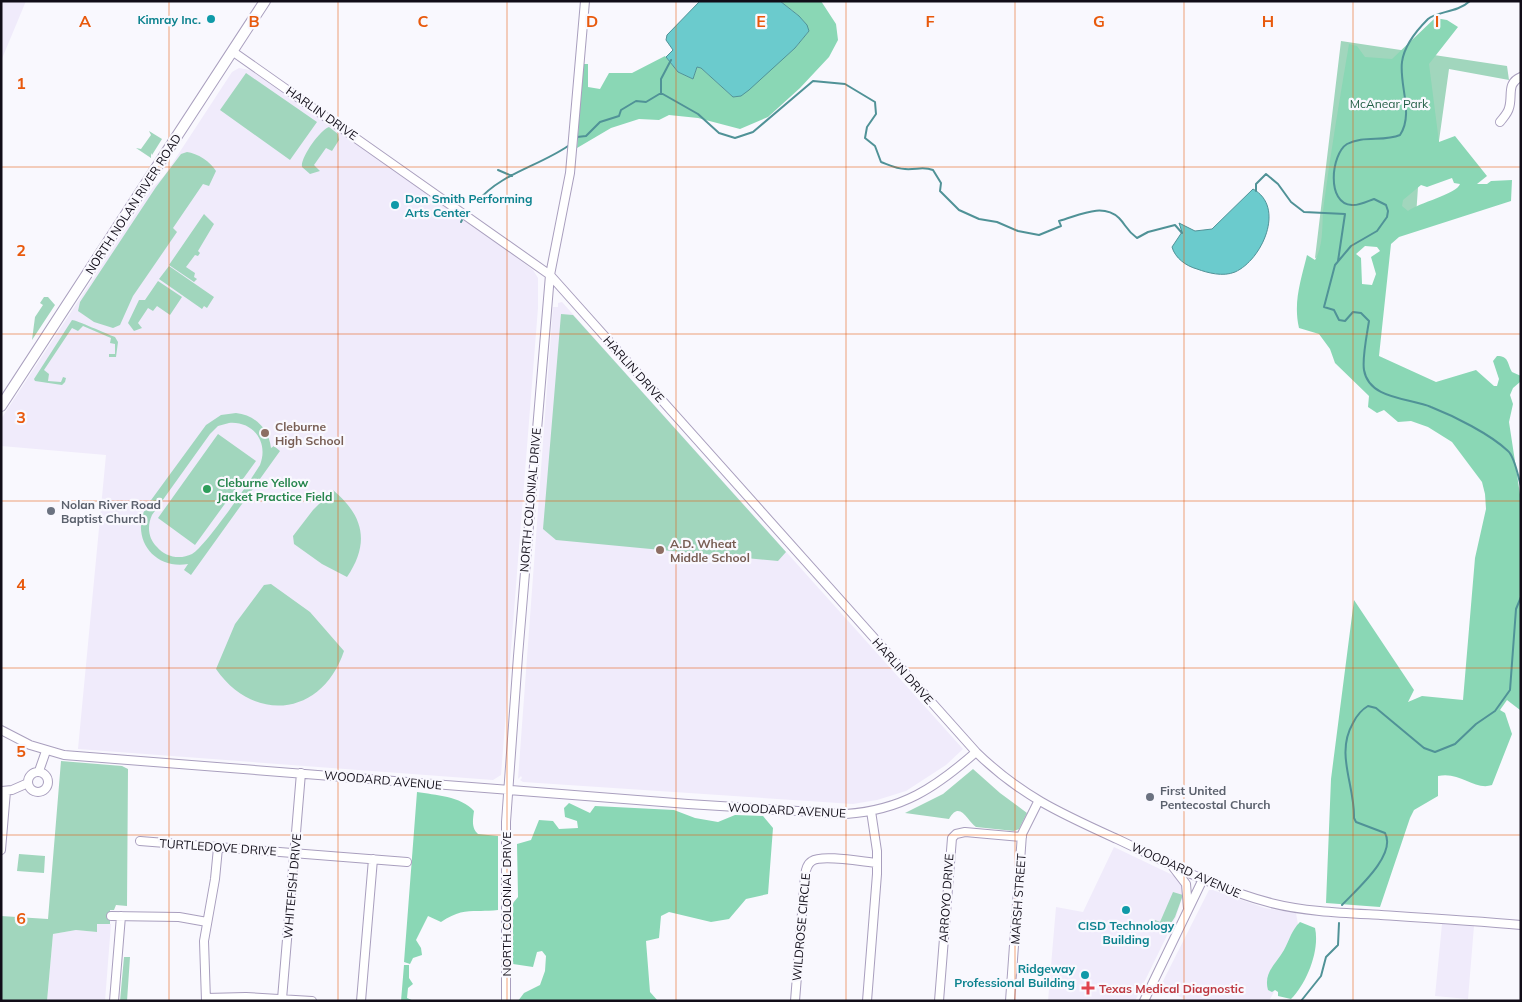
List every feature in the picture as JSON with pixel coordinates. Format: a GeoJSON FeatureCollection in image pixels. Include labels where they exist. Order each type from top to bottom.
{"type":"FeatureCollection","features":[{"type":"Feature","properties":{"kind":"main road","name":"NORTH NOLAN RIVER ROAD"},"geometry":{"type":"LineString","coordinates":[[1,406],[265,1]]}},
{"type":"Feature","properties":{"kind":"street","name":"NORTH COLONIAL DRIVE"},"geometry":{"type":"LineString","coordinates":[[506,1001],[505,849],[508,790],[550,276],[570,173],[585,1]]}},
{"type":"Feature","properties":{"kind":"street","name":"HARLIN DRIVE"},"geometry":{"type":"LineString","coordinates":[[232,51],[550,276],[976,752]]}},
{"type":"Feature","properties":{"kind":"street"},"geometry":{"type":"LineString","coordinates":[[1500,122],[1509,110],[1510,87],[1515,80],[1521,77]]}},
{"type":"Feature","properties":{"kind":"street","name":"WOODARD AVENUE"},"geometry":{"type":"LineString","coordinates":[[1,730],[46,751],[79,756],[831,814],[871,811],[902,803],[925,792],[950,775],[976,752],[1004,779],[1038,802],[1169,864],[1250,897],[1297,908],[1521,925]]}},
{"type":"Feature","properties":{"kind":"street"},"geometry":{"type":"LineString","coordinates":[[39,771],[46,751]]}},
{"type":"Feature","properties":{"kind":"street"},"geometry":{"type":"LineString","coordinates":[[28,783],[31,774],[39,771]]}},
{"type":"Feature","properties":{"kind":"street"},"geometry":{"type":"LineString","coordinates":[[28,783],[35,792],[46,789],[48,778],[39,771]]}},
{"type":"Feature","properties":{"kind":"street","name":"WHITEFISH DRIVE"},"geometry":{"type":"LineString","coordinates":[[282,999],[301,773]]}},
{"type":"Feature","properties":{"kind":"street"},"geometry":{"type":"LineString","coordinates":[[1,850],[4,791],[28,783]]}},
{"type":"Feature","properties":{"kind":"street","name":"MARSH STREET"},"geometry":{"type":"LineString","coordinates":[[1010,1001],[1022,837],[1025,826],[1038,802]]}},
{"type":"Feature","properties":{"kind":"street"},"geometry":{"type":"LineString","coordinates":[[867,1001],[877,862],[871,811]]}},
{"type":"Feature","properties":{"kind":"street","name":"ARROYO DRIVE"},"geometry":{"type":"LineString","coordinates":[[939,1001],[952,838],[956,834],[965,832],[1022,837]]}},
{"type":"Feature","properties":{"kind":"street","name":"TURTLEDOVE DRIVE"},"geometry":{"type":"LineString","coordinates":[[140,841],[407,862]]}},
{"type":"Feature","properties":{"kind":"street"},"geometry":{"type":"LineString","coordinates":[[218,848],[215,879],[203,949],[206,999],[246,996],[312,1001]]}},
{"type":"Feature","properties":{"kind":"street","name":"WILDROSE CIRCLE"},"geometry":{"type":"LineString","coordinates":[[795,1001],[805,875],[808,864],[812,860],[821,858],[877,862]]}},
{"type":"Feature","properties":{"kind":"street"},"geometry":{"type":"LineString","coordinates":[[361,1001],[373,859]]}},
{"type":"Feature","properties":{"kind":"street"},"geometry":{"type":"LineString","coordinates":[[1169,864],[1186,884],[1188,912]]}},
{"type":"Feature","properties":{"kind":"street"},"geometry":{"type":"LineString","coordinates":[[1144,1001],[1203,879]]}},
{"type":"Feature","properties":{"kind":"street"},"geometry":{"type":"LineString","coordinates":[[111,916],[180,917],[207,922]]}},
{"type":"Feature","properties":{"kind":"street"},"geometry":{"type":"LineString","coordinates":[[114,1001],[121,916]]}},
{"type":"Feature","properties":{"kind":"shaded area"},"geometry":{"type":"Polygon","coordinates":[[[1,1],[26,1],[1,61],[1,1]]]}},
{"type":"Feature","properties":{"kind":"shaded area","name":"Cleburne High School"},"geometry":{"type":"Polygon","coordinates":[[[239,68],[250,70],[496,242],[533,270],[538,278],[538,308],[501,775],[493,780],[78,749],[106,455],[1,446],[1,419],[153,187],[164,176],[232,72],[239,68]]]}},
{"type":"Feature","properties":{"kind":"shaded area","name":"A.D. Wheat Middle School"},"geometry":{"type":"Polygon","coordinates":[[[562,302],[963,749],[946,765],[906,791],[877,800],[853,804],[523,782],[520,780],[521,776],[518,779],[553,307],[558,307],[558,303],[562,302]]]}},
{"type":"Feature","properties":{"kind":"shaded area"},"geometry":{"type":"Polygon","coordinates":[[[1114,847],[1181,879],[1184,892],[1176,917],[1135,1001],[1048,1001],[1056,907],[1083,912],[1114,847]]]}},
{"type":"Feature","properties":{"kind":"shaded area"},"geometry":{"type":"Polygon","coordinates":[[[1209,890],[1265,908],[1296,913],[1301,942],[1269,1001],[1189,1001],[1160,987],[1209,890]]]}},
{"type":"Feature","properties":{"kind":"shaded area"},"geometry":{"type":"Polygon","coordinates":[[[97,924],[111,924],[105,1001],[47,1001],[53,934],[76,930],[97,932],[97,924]]]}},
{"type":"Feature","properties":{"kind":"shaded area"},"geometry":{"type":"Polygon","coordinates":[[[1442,924],[1474,926],[1468,999],[1435,996],[1442,924]]]}},
{"type":"Feature","properties":{"kind":"green space"},"geometry":{"type":"Polygon","coordinates":[[[780,1],[821,1],[836,24],[838,40],[829,57],[800,88],[768,117],[740,129],[698,118],[669,115],[659,120],[639,119],[611,128],[577,148],[583,64],[588,64],[588,87],[600,89],[609,73],[632,73],[665,56],[678,72],[693,79],[697,67],[701,68],[733,97],[740,96],[795,48],[809,31],[801,18],[780,1]]]}},
{"type":"Feature","properties":{"kind":"green space"},"geometry":{"type":"Polygon","coordinates":[[[1435,18],[1447,20],[1458,27],[1429,64],[1439,142],[1455,136],[1487,176],[1477,184],[1512,180],[1511,201],[1399,237],[1391,244],[1379,356],[1436,382],[1476,370],[1494,386],[1497,386],[1499,379],[1493,361],[1497,356],[1504,357],[1512,372],[1521,376],[1520,382],[1513,388],[1510,395],[1513,404],[1509,422],[1521,501],[1521,707],[1520,710],[1507,700],[1500,710],[1505,713],[1512,734],[1492,785],[1479,785],[1453,776],[1438,776],[1438,796],[1414,810],[1380,907],[1326,903],[1331,779],[1354,600],[1414,690],[1408,702],[1422,696],[1463,700],[1475,558],[1486,509],[1482,482],[1452,442],[1428,427],[1411,421],[1398,422],[1384,410],[1377,413],[1368,407],[1369,396],[1335,363],[1330,349],[1319,334],[1299,328],[1297,318],[1298,291],[1307,255],[1315,260],[1320,247],[1323,210],[1349,44],[1357,46],[1365,57],[1392,59],[1435,18]],[[1452,178],[1427,187],[1421,185],[1403,200],[1402,206],[1408,211],[1445,195],[1460,184],[1454,183],[1452,178]],[[1365,246],[1356,254],[1361,258],[1362,284],[1372,285],[1376,274],[1371,257],[1380,251],[1377,247],[1365,246]]]}},
{"type":"Feature","properties":{"kind":"green space","name":"McAnear Park"},"geometry":{"type":"Polygon","coordinates":[[[1341,41],[1507,66],[1509,80],[1449,69],[1437,155],[1420,158],[1415,231],[1315,258],[1341,41]]]}},
{"type":"Feature","properties":{"kind":"green space"},"geometry":{"type":"Polygon","coordinates":[[[246,73],[317,122],[290,160],[220,110],[246,73]]]}},
{"type":"Feature","properties":{"kind":"green space"},"geometry":{"type":"Polygon","coordinates":[[[329,127],[338,134],[339,140],[332,151],[326,148],[314,165],[320,171],[310,174],[302,167],[304,157],[316,139],[329,127]]]}},
{"type":"Feature","properties":{"kind":"green space"},"geometry":{"type":"Polygon","coordinates":[[[149,131],[162,139],[152,155],[151,153],[151,158],[136,148],[141,149],[151,135],[149,131]]]}},
{"type":"Feature","properties":{"kind":"green space"},"geometry":{"type":"Polygon","coordinates":[[[187,152],[203,158],[216,171],[209,186],[203,184],[173,228],[177,232],[133,296],[120,325],[113,328],[94,322],[78,311],[80,302],[156,187],[181,154],[187,152]]]}},
{"type":"Feature","properties":{"kind":"green space"},"geometry":{"type":"Polygon","coordinates":[[[204,214],[214,224],[198,251],[200,253],[198,256],[195,255],[186,267],[195,273],[194,277],[197,279],[194,282],[169,265],[204,214]]]}},
{"type":"Feature","properties":{"kind":"green space"},"geometry":{"type":"Polygon","coordinates":[[[169,266],[214,297],[207,308],[204,306],[202,309],[159,279],[169,266]]]}},
{"type":"Feature","properties":{"kind":"green space"},"geometry":{"type":"Polygon","coordinates":[[[158,281],[182,297],[170,315],[157,306],[153,311],[148,308],[138,323],[142,328],[134,331],[128,323],[139,300],[145,300],[158,281]]]}},
{"type":"Feature","properties":{"kind":"green space"},"geometry":{"type":"Polygon","coordinates":[[[44,297],[48,297],[55,305],[32,340],[35,317],[43,305],[40,303],[44,297]]]}},
{"type":"Feature","properties":{"kind":"green space"},"geometry":{"type":"Polygon","coordinates":[[[561,314],[573,315],[786,552],[778,561],[556,540],[543,529],[561,314]]]}},
{"type":"Feature","properties":{"kind":"green space"},"geometry":{"type":"Polygon","coordinates":[[[72,320],[115,337],[118,342],[116,357],[109,357],[109,354],[115,354],[115,344],[110,343],[111,338],[83,326],[78,331],[72,328],[44,370],[49,374],[48,381],[61,382],[63,377],[66,378],[65,382],[62,385],[35,381],[34,379],[72,320]]]}},
{"type":"Feature","properties":{"kind":"green space"},"geometry":{"type":"Polygon","coordinates":[[[243,414],[255,420],[264,429],[271,448],[274,446],[280,451],[191,575],[184,570],[188,564],[176,565],[165,562],[148,549],[143,540],[141,530],[142,519],[146,507],[206,425],[221,415],[243,414]],[[238,423],[218,426],[210,434],[152,515],[149,523],[150,536],[164,553],[183,557],[199,549],[228,512],[260,465],[262,448],[257,435],[252,429],[238,423]]]}},
{"type":"Feature","properties":{"kind":"green space","name":"Cleburne Yellow Jacket Practice Field"},"geometry":{"type":"Polygon","coordinates":[[[218,434],[256,461],[195,545],[158,518],[218,434]]]}},
{"type":"Feature","properties":{"kind":"green space"},"geometry":{"type":"Polygon","coordinates":[[[333,490],[351,510],[360,530],[359,553],[347,577],[322,564],[294,544],[293,536],[313,510],[333,490]]]}},
{"type":"Feature","properties":{"kind":"green space"},"geometry":{"type":"Polygon","coordinates":[[[271,584],[310,612],[344,651],[334,672],[321,689],[305,700],[287,705],[268,705],[250,699],[232,687],[216,669],[235,624],[264,585],[271,584]]]}},
{"type":"Feature","properties":{"kind":"green space"},"geometry":{"type":"Polygon","coordinates":[[[61,761],[122,766],[128,769],[127,906],[116,905],[114,910],[110,910],[110,924],[97,924],[97,932],[76,930],[53,934],[47,1001],[1,1001],[1,916],[48,919],[61,761]]]}},
{"type":"Feature","properties":{"kind":"green space"},"geometry":{"type":"Polygon","coordinates":[[[973,769],[1000,793],[1027,813],[1019,829],[1014,831],[976,827],[960,811],[953,813],[949,819],[905,813],[943,794],[973,769]]]}},
{"type":"Feature","properties":{"kind":"green space"},"geometry":{"type":"Polygon","coordinates":[[[417,792],[447,797],[462,802],[474,811],[473,826],[478,834],[498,836],[498,910],[463,912],[441,922],[428,916],[416,940],[421,948],[422,955],[413,958],[410,964],[404,962],[417,792]]]}},
{"type":"Feature","properties":{"kind":"green space"},"geometry":{"type":"Polygon","coordinates":[[[569,803],[590,813],[595,806],[674,810],[695,818],[718,822],[735,815],[763,816],[773,828],[768,894],[746,899],[729,919],[711,922],[669,912],[661,916],[659,938],[646,941],[650,992],[658,1001],[518,1001],[524,993],[540,985],[545,971],[546,956],[542,951],[537,952],[533,967],[513,964],[513,903],[518,897],[517,844],[531,840],[539,820],[553,821],[559,829],[578,828],[577,821],[565,817],[564,808],[569,803]]]}},
{"type":"Feature","properties":{"kind":"green space"},"geometry":{"type":"Polygon","coordinates":[[[19,854],[45,856],[44,873],[17,871],[19,854]]]}},
{"type":"Feature","properties":{"kind":"green space"},"geometry":{"type":"Polygon","coordinates":[[[1173,892],[1183,895],[1175,917],[1168,928],[1154,921],[1160,922],[1173,892]]]}},
{"type":"Feature","properties":{"kind":"green space"},"geometry":{"type":"Polygon","coordinates":[[[1300,922],[1315,928],[1316,946],[1307,975],[1291,999],[1278,996],[1278,992],[1275,990],[1272,992],[1268,990],[1267,978],[1300,922]]]}},
{"type":"Feature","properties":{"kind":"green space"},"geometry":{"type":"Polygon","coordinates":[[[124,957],[130,957],[127,1001],[120,1001],[124,957]]]}},
{"type":"Feature","properties":{"kind":"green space"},"geometry":{"type":"Polygon","coordinates":[[[404,965],[409,965],[409,978],[413,984],[408,988],[407,998],[414,1001],[401,1001],[404,965]]]}},
{"type":"Feature","properties":{"kind":"water"},"geometry":{"type":"Polygon","coordinates":[[[700,1],[780,1],[799,16],[807,25],[809,31],[795,48],[749,90],[741,96],[733,97],[701,68],[697,67],[693,79],[678,72],[666,57],[673,50],[666,40],[667,35],[700,1]]]}},
{"type":"Feature","properties":{"kind":"water"},"geometry":{"type":"Polygon","coordinates":[[[1253,189],[1263,197],[1268,208],[1269,220],[1261,245],[1245,266],[1235,272],[1216,274],[1193,268],[1178,258],[1172,247],[1182,232],[1179,223],[1195,231],[1212,229],[1253,189]]]}},
{"type":"Feature","properties":{"kind":"waterway"},"geometry":{"type":"LineString","coordinates":[[1470,1],[1459,8],[1432,16],[1415,33],[1408,44],[1402,62],[1406,118],[1400,135],[1353,141],[1342,149],[1337,158],[1334,178],[1335,188],[1338,196],[1344,203],[1354,205],[1374,199],[1386,205],[1388,211],[1387,217],[1377,231],[1351,246],[1335,265],[1324,307],[1334,310],[1339,320],[1345,321],[1353,312],[1361,313],[1369,321],[1364,370],[1367,380],[1374,387],[1382,393],[1423,404],[1440,411],[1492,438],[1510,454],[1521,486]]}},
{"type":"Feature","properties":{"kind":"waterway"},"geometry":{"type":"LineString","coordinates":[[661,93],[661,79],[671,60]]}},
{"type":"Feature","properties":{"kind":"waterway"},"geometry":{"type":"LineString","coordinates":[[577,137],[586,136],[600,122],[619,116],[621,110],[636,101],[646,102],[661,93],[698,114],[719,133],[735,138],[753,132],[813,81],[845,84],[875,102],[876,114],[867,127],[865,138],[875,146],[881,162],[902,169],[926,168],[933,170],[941,183],[940,191],[959,210],[979,219],[997,222],[1018,231],[1039,235],[1061,226],[1059,221],[1090,212],[1105,211],[1119,218],[1137,238],[1148,232],[1175,225],[1182,233]]}},
{"type":"Feature","properties":{"kind":"waterway"},"geometry":{"type":"LineString","coordinates":[[478,201],[508,177],[568,146]]}},
{"type":"Feature","properties":{"kind":"waterway"},"geometry":{"type":"LineString","coordinates":[[498,170],[512,176]]}},
{"type":"Feature","properties":{"kind":"waterway"},"geometry":{"type":"LineString","coordinates":[[1256,191],[1256,184],[1266,174],[1278,184],[1291,202],[1304,212],[1345,214],[1338,261]]}},
{"type":"Feature","properties":{"kind":"waterway"},"geometry":{"type":"LineString","coordinates":[[1342,905],[1373,872],[1385,851],[1387,842],[1385,833],[1356,822],[1354,818],[1354,806],[1347,770],[1346,746],[1348,735],[1355,720],[1361,711],[1368,706],[1376,708],[1424,748],[1435,752],[1455,744],[1476,724],[1495,711],[1510,690],[1516,609],[1521,597]]}},
{"type":"Feature","properties":{"kind":"waterway"},"geometry":{"type":"LineString","coordinates":[[1301,1001],[1321,976],[1326,957],[1338,945],[1339,923]]}},
{"type":"Feature","properties":{"kind":"place","name":"Kimray Inc."},"geometry":{"type":"Point","coordinates":[211,19]}},
{"type":"Feature","properties":{"kind":"place","name":"Don Smith Performing Arts Center"},"geometry":{"type":"Point","coordinates":[395,205]}},
{"type":"Feature","properties":{"kind":"place","name":"Cleburne High School"},"geometry":{"type":"Point","coordinates":[265,433]}},
{"type":"Feature","properties":{"kind":"place","name":"Cleburne Yellow Jacket Practice Field"},"geometry":{"type":"Point","coordinates":[207,489]}},
{"type":"Feature","properties":{"kind":"place","name":"Nolan River Road Baptist Church"},"geometry":{"type":"Point","coordinates":[51,511]}},
{"type":"Feature","properties":{"kind":"place","name":"A.D. Wheat Middle School"},"geometry":{"type":"Point","coordinates":[660,550]}},
{"type":"Feature","properties":{"kind":"place","name":"First United Pentecostal Church"},"geometry":{"type":"Point","coordinates":[1150,797]}},
{"type":"Feature","properties":{"kind":"place","name":"CISD Technology Building"},"geometry":{"type":"Point","coordinates":[1126,910]}},
{"type":"Feature","properties":{"kind":"place","name":"Ridgeway Professional Building"},"geometry":{"type":"Point","coordinates":[1085,975]}},
{"type":"Feature","properties":{"kind":"place","name":"Texas Medical Diagnostic"},"geometry":{"type":"Point","coordinates":[1088,988]}}]}
